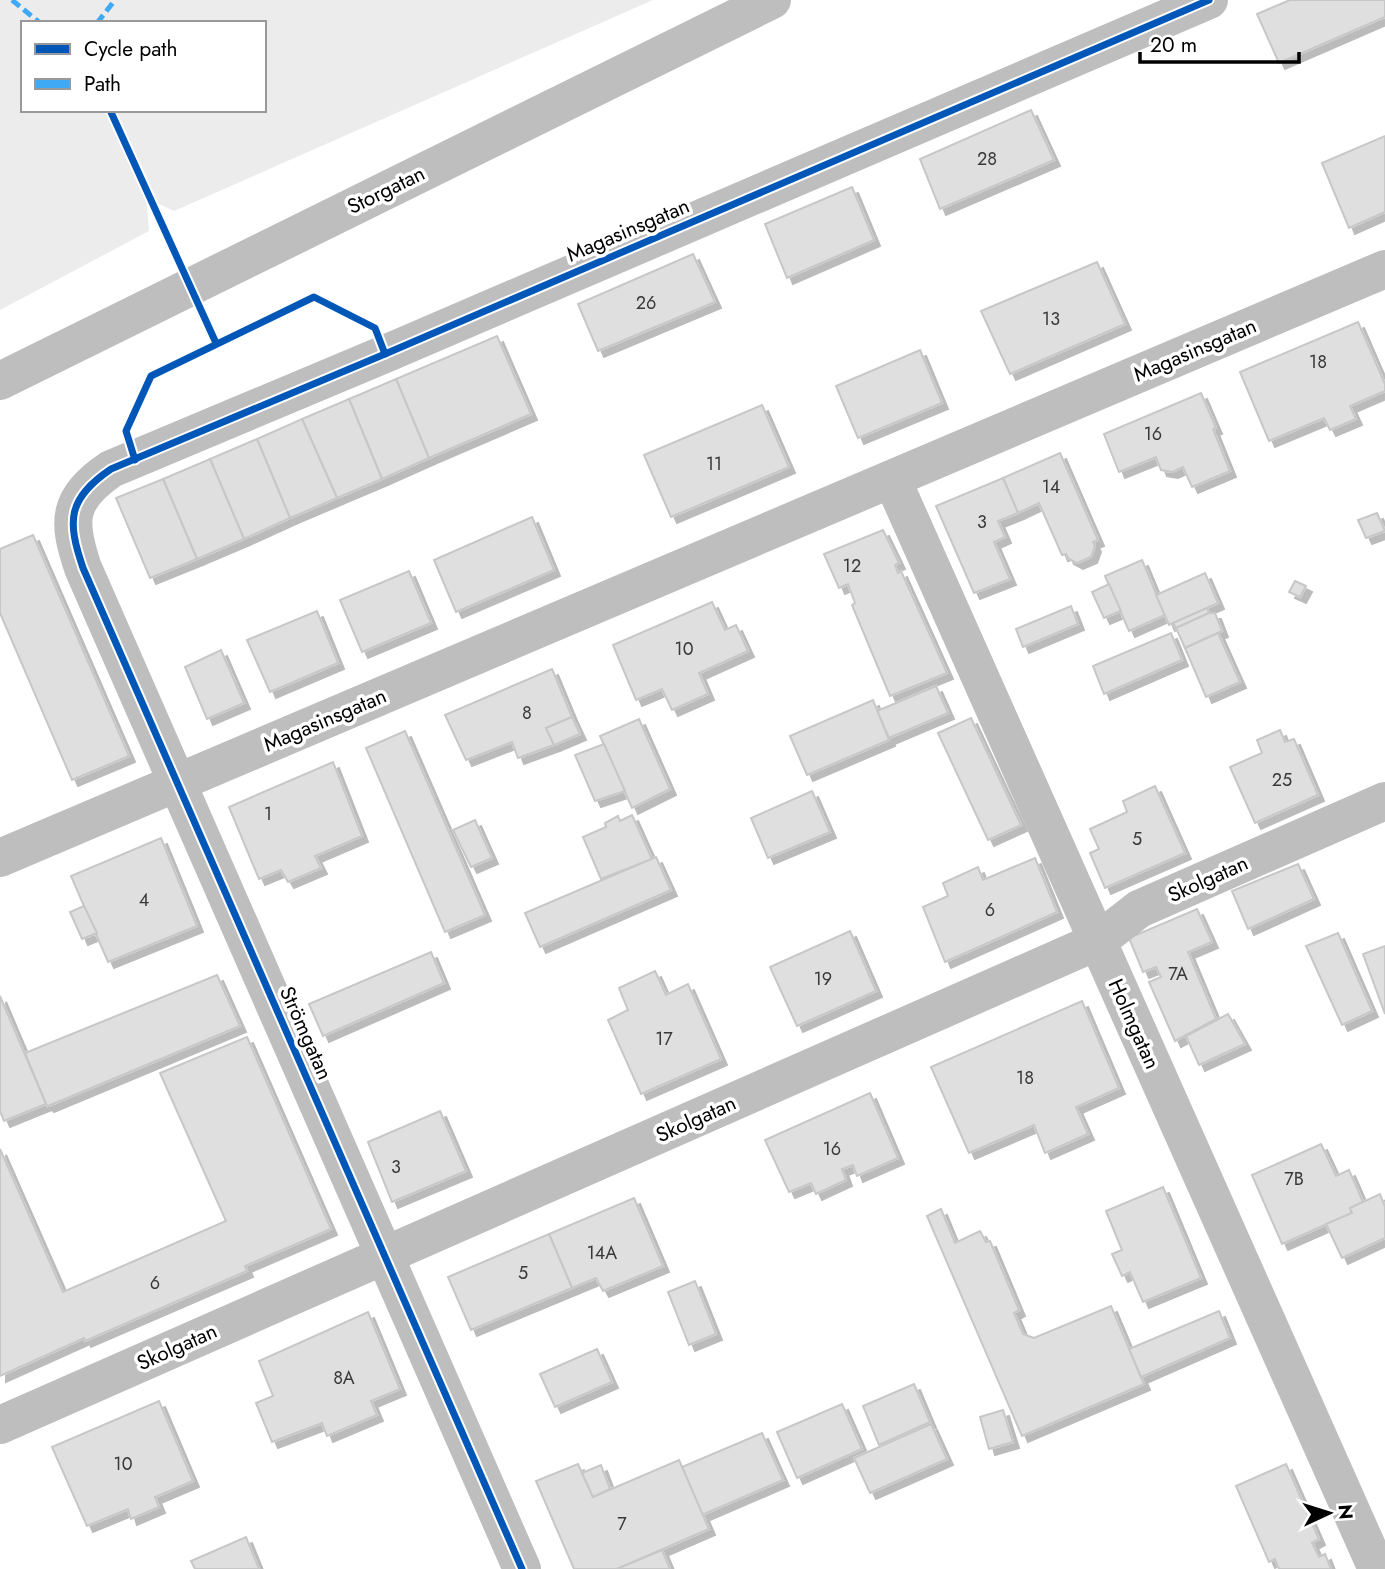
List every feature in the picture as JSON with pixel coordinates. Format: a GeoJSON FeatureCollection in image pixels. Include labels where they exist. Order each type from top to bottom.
{"type":"FeatureCollection","features":[{"type":"Feature","properties":{"kind":"street","name":"Storgatan"},"geometry":{"type":"LineString","coordinates":[[0,381],[772,0]]}},
{"type":"Feature","properties":{"kind":"street","name":"Magasinsgatan"},"geometry":{"type":"LineString","coordinates":[[75,509],[93,481],[111,469],[1209,0]]}},
{"type":"Feature","properties":{"kind":"street","name":"Magasinsgatan"},"geometry":{"type":"LineString","coordinates":[[0,858],[1385,269]]}},
{"type":"Feature","properties":{"kind":"street","name":"Holmgatan"},"geometry":{"type":"LineString","coordinates":[[892,479],[1377,1569]]}},
{"type":"Feature","properties":{"kind":"street","name":"Strömgatan"},"geometry":{"type":"LineString","coordinates":[[75,509],[72,537],[83,568],[522,1569]]}},
{"type":"Feature","properties":{"kind":"street","name":"Skolgatan"},"geometry":{"type":"LineString","coordinates":[[0,1425],[1098,941],[1139,909],[1385,801]]}},
{"type":"Feature","properties":{"kind":"shaded area"},"geometry":{"type":"Polygon","coordinates":[[[0,0],[653,0],[174,211],[152,201],[145,183],[149,231],[0,310],[0,0]]]}},
{"type":"Feature","properties":{"kind":"building"},"geometry":{"type":"Polygon","coordinates":[[[1290,0],[1385,0],[1385,17],[1279,63],[1257,14],[1290,0]]]}},
{"type":"Feature","properties":{"kind":"building"},"geometry":{"type":"Polygon","coordinates":[[[1031,110],[1054,160],[940,209],[920,159],[1031,110]]]}},
{"type":"Feature","properties":{"kind":"building"},"geometry":{"type":"Polygon","coordinates":[[[1385,136],[1385,212],[1349,228],[1322,163],[1385,136]]]}},
{"type":"Feature","properties":{"kind":"building"},"geometry":{"type":"Polygon","coordinates":[[[852,187],[874,240],[787,278],[765,224],[852,187]]]}},
{"type":"Feature","properties":{"kind":"building"},"geometry":{"type":"Polygon","coordinates":[[[693,254],[715,302],[598,351],[578,304],[693,254]]]}},
{"type":"Feature","properties":{"kind":"building"},"geometry":{"type":"Polygon","coordinates":[[[1097,262],[1125,324],[1010,374],[981,311],[1097,262]]]}},
{"type":"Feature","properties":{"kind":"building"},"geometry":{"type":"Polygon","coordinates":[[[1358,322],[1385,384],[1385,391],[1350,406],[1356,419],[1330,430],[1324,418],[1269,441],[1240,372],[1358,322]]]}},
{"type":"Feature","properties":{"kind":"building"},"geometry":{"type":"Polygon","coordinates":[[[497,336],[531,414],[429,458],[396,379],[497,336]]]}},
{"type":"Feature","properties":{"kind":"building"},"geometry":{"type":"Polygon","coordinates":[[[920,350],[942,403],[858,438],[836,386],[920,350]]]}},
{"type":"Feature","properties":{"kind":"building"},"geometry":{"type":"Polygon","coordinates":[[[396,379],[429,458],[382,479],[349,399],[396,379]]]}},
{"type":"Feature","properties":{"kind":"building"},"geometry":{"type":"Polygon","coordinates":[[[1201,393],[1230,471],[1192,487],[1183,467],[1172,472],[1161,470],[1156,457],[1119,472],[1104,434],[1201,393]]]}},
{"type":"Feature","properties":{"kind":"building"},"geometry":{"type":"Polygon","coordinates":[[[349,399],[382,479],[337,498],[302,419],[349,399]]]}},
{"type":"Feature","properties":{"kind":"building"},"geometry":{"type":"Polygon","coordinates":[[[762,405],[789,467],[671,517],[644,455],[762,405]]]}},
{"type":"Feature","properties":{"kind":"building"},"geometry":{"type":"Polygon","coordinates":[[[302,419],[337,498],[290,518],[257,439],[302,419]]]}},
{"type":"Feature","properties":{"kind":"building"},"geometry":{"type":"Polygon","coordinates":[[[257,439],[290,518],[244,539],[210,459],[257,439]]]}},
{"type":"Feature","properties":{"kind":"building"},"geometry":{"type":"Polygon","coordinates":[[[1060,453],[1098,540],[1093,542],[1095,546],[1091,557],[1077,563],[1066,554],[1062,555],[1039,503],[1018,513],[1003,478],[1060,453]]]}},
{"type":"Feature","properties":{"kind":"building"},"geometry":{"type":"Polygon","coordinates":[[[210,459],[244,539],[197,559],[163,479],[210,459]]]}},
{"type":"Feature","properties":{"kind":"building"},"geometry":{"type":"Polygon","coordinates":[[[1003,478],[1018,513],[998,521],[1005,537],[994,542],[1010,579],[974,593],[936,506],[1003,478]]]}},
{"type":"Feature","properties":{"kind":"building"},"geometry":{"type":"Polygon","coordinates":[[[163,479],[197,559],[150,578],[116,498],[163,479]]]}},
{"type":"Feature","properties":{"kind":"building"},"geometry":{"type":"Polygon","coordinates":[[[1377,513],[1385,531],[1366,538],[1358,520],[1377,513]]]}},
{"type":"Feature","properties":{"kind":"building"},"geometry":{"type":"Polygon","coordinates":[[[532,517],[554,570],[456,612],[434,560],[532,517]]]}},
{"type":"Feature","properties":{"kind":"building"},"geometry":{"type":"Polygon","coordinates":[[[883,530],[899,563],[895,565],[898,573],[901,571],[947,673],[890,696],[852,605],[855,603],[848,584],[839,588],[824,554],[883,530]]]}},
{"type":"Feature","properties":{"kind":"building"},"geometry":{"type":"Polygon","coordinates":[[[33,535],[129,756],[72,780],[0,613],[0,549],[33,535]]]}},
{"type":"Feature","properties":{"kind":"building"},"geometry":{"type":"Polygon","coordinates":[[[1142,560],[1165,615],[1129,631],[1105,576],[1142,560]]]}},
{"type":"Feature","properties":{"kind":"building"},"geometry":{"type":"Polygon","coordinates":[[[409,571],[431,623],[362,652],[340,600],[409,571]]]}},
{"type":"Feature","properties":{"kind":"building"},"geometry":{"type":"Polygon","coordinates":[[[1205,573],[1218,603],[1169,625],[1156,595],[1205,573]]]}},
{"type":"Feature","properties":{"kind":"building"},"geometry":{"type":"Polygon","coordinates":[[[1295,581],[1306,586],[1300,597],[1289,592],[1295,581]]]}},
{"type":"Feature","properties":{"kind":"building"},"geometry":{"type":"Polygon","coordinates":[[[1109,584],[1121,611],[1104,618],[1092,592],[1109,584]]]}},
{"type":"Feature","properties":{"kind":"building"},"geometry":{"type":"Polygon","coordinates":[[[712,602],[725,630],[736,625],[748,651],[699,673],[708,694],[672,710],[662,689],[636,700],[613,645],[712,602]]]}},
{"type":"Feature","properties":{"kind":"building"},"geometry":{"type":"Polygon","coordinates":[[[1071,606],[1078,624],[1023,647],[1016,629],[1071,606]]]}},
{"type":"Feature","properties":{"kind":"building"},"geometry":{"type":"Polygon","coordinates":[[[1207,608],[1209,613],[1176,628],[1173,623],[1207,608]]]}},
{"type":"Feature","properties":{"kind":"building"},"geometry":{"type":"Polygon","coordinates":[[[317,611],[338,663],[270,692],[247,640],[317,611]]]}},
{"type":"Feature","properties":{"kind":"building"},"geometry":{"type":"Polygon","coordinates":[[[1209,613],[1215,613],[1222,631],[1185,648],[1176,628],[1209,613]]]}},
{"type":"Feature","properties":{"kind":"building"},"geometry":{"type":"Polygon","coordinates":[[[1171,633],[1182,660],[1104,694],[1093,666],[1171,633]]]}},
{"type":"Feature","properties":{"kind":"building"},"geometry":{"type":"Polygon","coordinates":[[[1218,633],[1240,682],[1206,697],[1185,648],[1218,633]]]}},
{"type":"Feature","properties":{"kind":"building"},"geometry":{"type":"Polygon","coordinates":[[[221,650],[244,703],[207,719],[185,667],[221,650]]]}},
{"type":"Feature","properties":{"kind":"building"},"geometry":{"type":"Polygon","coordinates":[[[552,669],[572,717],[546,728],[554,745],[518,758],[512,742],[466,760],[445,715],[552,669]]]}},
{"type":"Feature","properties":{"kind":"building"},"geometry":{"type":"Polygon","coordinates":[[[936,686],[948,713],[889,738],[877,711],[936,686]]]}},
{"type":"Feature","properties":{"kind":"building"},"geometry":{"type":"Polygon","coordinates":[[[873,700],[889,740],[807,775],[790,736],[873,700]]]}},
{"type":"Feature","properties":{"kind":"building"},"geometry":{"type":"Polygon","coordinates":[[[572,717],[580,734],[554,745],[546,728],[572,717]]]}},
{"type":"Feature","properties":{"kind":"building"},"geometry":{"type":"Polygon","coordinates":[[[971,718],[1021,825],[988,840],[938,733],[971,718]]]}},
{"type":"Feature","properties":{"kind":"building"},"geometry":{"type":"Polygon","coordinates":[[[639,719],[670,789],[632,808],[600,736],[639,719]]]}},
{"type":"Feature","properties":{"kind":"building"},"geometry":{"type":"Polygon","coordinates":[[[1280,730],[1285,742],[1294,739],[1318,795],[1255,823],[1230,767],[1262,753],[1257,740],[1280,730]]]}},
{"type":"Feature","properties":{"kind":"building"},"geometry":{"type":"Polygon","coordinates":[[[405,731],[485,915],[445,932],[366,748],[405,731]]]}},
{"type":"Feature","properties":{"kind":"building"},"geometry":{"type":"Polygon","coordinates":[[[604,744],[625,791],[595,801],[575,755],[604,744]]]}},
{"type":"Feature","properties":{"kind":"building"},"geometry":{"type":"Polygon","coordinates":[[[333,762],[362,836],[315,856],[321,868],[288,882],[281,870],[259,879],[229,807],[333,762]]]}},
{"type":"Feature","properties":{"kind":"building"},"geometry":{"type":"Polygon","coordinates":[[[1155,786],[1185,853],[1105,888],[1090,853],[1099,849],[1090,829],[1127,812],[1123,801],[1155,786]]]}},
{"type":"Feature","properties":{"kind":"building"},"geometry":{"type":"Polygon","coordinates":[[[812,791],[830,832],[768,858],[751,818],[812,791]]]}},
{"type":"Feature","properties":{"kind":"building"},"geometry":{"type":"Polygon","coordinates":[[[632,815],[652,859],[601,879],[583,837],[606,827],[605,823],[618,816],[620,821],[632,815]]]}},
{"type":"Feature","properties":{"kind":"building"},"geometry":{"type":"Polygon","coordinates":[[[475,820],[492,858],[471,867],[453,830],[475,820]]]}},
{"type":"Feature","properties":{"kind":"building"},"geometry":{"type":"Polygon","coordinates":[[[161,838],[197,926],[108,962],[71,876],[161,838]]]}},
{"type":"Feature","properties":{"kind":"building"},"geometry":{"type":"Polygon","coordinates":[[[656,857],[671,890],[540,947],[525,913],[656,857]]]}},
{"type":"Feature","properties":{"kind":"building"},"geometry":{"type":"Polygon","coordinates":[[[1035,858],[1057,912],[945,962],[923,907],[948,896],[943,883],[978,867],[983,880],[1035,858]]]}},
{"type":"Feature","properties":{"kind":"building"},"geometry":{"type":"Polygon","coordinates":[[[1298,864],[1314,899],[1248,929],[1232,891],[1298,864]]]}},
{"type":"Feature","properties":{"kind":"building"},"geometry":{"type":"Polygon","coordinates":[[[84,906],[97,933],[82,939],[70,912],[84,906]]]}},
{"type":"Feature","properties":{"kind":"building"},"geometry":{"type":"Polygon","coordinates":[[[1197,909],[1212,942],[1188,952],[1216,1019],[1175,1041],[1149,982],[1161,977],[1156,967],[1143,972],[1129,938],[1197,909]]]}},
{"type":"Feature","properties":{"kind":"building"},"geometry":{"type":"Polygon","coordinates":[[[850,931],[876,991],[797,1026],[770,967],[850,931]]]}},
{"type":"Feature","properties":{"kind":"building"},"geometry":{"type":"Polygon","coordinates":[[[1338,933],[1372,1011],[1342,1025],[1306,946],[1338,933]]]}},
{"type":"Feature","properties":{"kind":"building"},"geometry":{"type":"Polygon","coordinates":[[[1385,946],[1385,1014],[1363,954],[1385,946]]]}},
{"type":"Feature","properties":{"kind":"building"},"geometry":{"type":"Polygon","coordinates":[[[431,952],[444,983],[323,1036],[309,1004],[431,952]]]}},
{"type":"Feature","properties":{"kind":"building"},"geometry":{"type":"Polygon","coordinates":[[[655,971],[666,995],[688,984],[721,1059],[641,1094],[608,1020],[628,1010],[619,988],[655,971]]]}},
{"type":"Feature","properties":{"kind":"building"},"geometry":{"type":"Polygon","coordinates":[[[217,975],[240,1026],[48,1106],[46,1104],[25,1053],[217,975]]]}},
{"type":"Feature","properties":{"kind":"building"},"geometry":{"type":"Polygon","coordinates":[[[0,996],[46,1104],[4,1121],[0,1111],[0,996]]]}},
{"type":"Feature","properties":{"kind":"building"},"geometry":{"type":"Polygon","coordinates":[[[1082,1001],[1119,1088],[1076,1107],[1088,1134],[1045,1153],[1034,1125],[969,1153],[931,1067],[1082,1001]]]}},
{"type":"Feature","properties":{"kind":"building"},"geometry":{"type":"Polygon","coordinates":[[[1228,1014],[1245,1044],[1199,1065],[1186,1036],[1228,1014]]]}},
{"type":"Feature","properties":{"kind":"building"},"geometry":{"type":"Polygon","coordinates":[[[247,1037],[331,1229],[245,1266],[247,1271],[85,1341],[84,1338],[0,1376],[0,1149],[63,1292],[226,1221],[160,1073],[247,1037]]]}},
{"type":"Feature","properties":{"kind":"building"},"geometry":{"type":"Polygon","coordinates":[[[870,1093],[898,1158],[857,1176],[853,1165],[842,1169],[846,1180],[816,1194],[811,1183],[789,1192],[765,1140],[870,1093]]]}},
{"type":"Feature","properties":{"kind":"building"},"geometry":{"type":"Polygon","coordinates":[[[440,1111],[466,1171],[392,1202],[368,1142],[440,1111]]]}},
{"type":"Feature","properties":{"kind":"building"},"geometry":{"type":"Polygon","coordinates":[[[1321,1144],[1336,1176],[1349,1170],[1363,1202],[1350,1208],[1352,1213],[1282,1244],[1252,1175],[1321,1144]]]}},
{"type":"Feature","properties":{"kind":"building"},"geometry":{"type":"Polygon","coordinates":[[[1163,1187],[1201,1278],[1143,1302],[1130,1272],[1122,1276],[1112,1254],[1122,1250],[1106,1211],[1163,1187]]]}},
{"type":"Feature","properties":{"kind":"building"},"geometry":{"type":"Polygon","coordinates":[[[1380,1194],[1385,1207],[1385,1238],[1342,1258],[1326,1224],[1352,1213],[1350,1208],[1380,1194]]]}},
{"type":"Feature","properties":{"kind":"building"},"geometry":{"type":"Polygon","coordinates":[[[634,1198],[663,1266],[603,1291],[596,1278],[572,1288],[549,1234],[634,1198]]]}},
{"type":"Feature","properties":{"kind":"building"},"geometry":{"type":"Polygon","coordinates":[[[941,1209],[955,1243],[980,1231],[986,1242],[990,1241],[1019,1310],[1014,1313],[1023,1334],[1034,1338],[1111,1306],[1144,1384],[1022,1436],[927,1216],[941,1209]]]}},
{"type":"Feature","properties":{"kind":"building"},"geometry":{"type":"Polygon","coordinates":[[[549,1234],[572,1288],[471,1330],[448,1277],[549,1234]]]}},
{"type":"Feature","properties":{"kind":"building"},"geometry":{"type":"Polygon","coordinates":[[[695,1281],[716,1334],[689,1345],[668,1292],[695,1281]]]}},
{"type":"Feature","properties":{"kind":"building"},"geometry":{"type":"Polygon","coordinates":[[[1219,1311],[1230,1338],[1141,1377],[1129,1349],[1219,1311]]]}},
{"type":"Feature","properties":{"kind":"building"},"geometry":{"type":"Polygon","coordinates":[[[368,1312],[400,1389],[371,1401],[377,1415],[327,1436],[322,1423],[272,1442],[256,1403],[273,1396],[259,1361],[368,1312]]]}},
{"type":"Feature","properties":{"kind":"building"},"geometry":{"type":"Polygon","coordinates":[[[597,1349],[612,1382],[555,1407],[540,1374],[597,1349]]]}},
{"type":"Feature","properties":{"kind":"building"},"geometry":{"type":"Polygon","coordinates":[[[914,1384],[930,1422],[879,1445],[863,1406],[914,1384]]]}},
{"type":"Feature","properties":{"kind":"building"},"geometry":{"type":"Polygon","coordinates":[[[159,1401],[193,1481],[155,1497],[159,1507],[131,1519],[128,1509],[87,1526],[52,1447],[159,1401]]]}},
{"type":"Feature","properties":{"kind":"building"},"geometry":{"type":"Polygon","coordinates":[[[842,1404],[862,1449],[797,1478],[777,1432],[842,1404]]]}},
{"type":"Feature","properties":{"kind":"building"},"geometry":{"type":"Polygon","coordinates":[[[1003,1410],[1013,1442],[989,1449],[980,1417],[1003,1410]]]}},
{"type":"Feature","properties":{"kind":"building"},"geometry":{"type":"Polygon","coordinates":[[[931,1424],[947,1459],[870,1493],[854,1458],[931,1424]]]}},
{"type":"Feature","properties":{"kind":"building"},"geometry":{"type":"Polygon","coordinates":[[[762,1433],[783,1480],[702,1515],[682,1467],[762,1433]]]}},
{"type":"Feature","properties":{"kind":"building"},"geometry":{"type":"Polygon","coordinates":[[[679,1460],[709,1529],[617,1569],[574,1569],[536,1481],[578,1464],[593,1497],[679,1460]]]}},
{"type":"Feature","properties":{"kind":"building"},"geometry":{"type":"Polygon","coordinates":[[[1286,1464],[1319,1539],[1312,1543],[1319,1557],[1325,1554],[1331,1569],[1279,1569],[1275,1559],[1269,1562],[1236,1486],[1286,1464]]]}},
{"type":"Feature","properties":{"kind":"building"},"geometry":{"type":"Polygon","coordinates":[[[601,1465],[610,1489],[593,1497],[582,1473],[601,1465]]]}},
{"type":"Feature","properties":{"kind":"building"},"geometry":{"type":"Polygon","coordinates":[[[246,1537],[259,1569],[195,1569],[191,1561],[246,1537]]]}},
{"type":"Feature","properties":{"kind":"building"},"geometry":{"type":"Polygon","coordinates":[[[662,1550],[670,1569],[617,1569],[662,1550]]]}},
{"type":"Feature","properties":{"kind":"marked path"},"geometry":{"type":"LineString","coordinates":[[12,0],[38,21]]}},
{"type":"Feature","properties":{"kind":"marked path"},"geometry":{"type":"LineString","coordinates":[[99,21],[115,0]]}},
{"type":"Feature","properties":{"kind":"cycle path"},"geometry":{"type":"LineString","coordinates":[[522,1569],[83,568],[74,537],[74,512],[86,491],[111,469],[1209,0]]}},
{"type":"Feature","properties":{"kind":"cycle path"},"geometry":{"type":"LineString","coordinates":[[111,112],[216,343]]}},
{"type":"Feature","properties":{"kind":"cycle path"},"geometry":{"type":"LineString","coordinates":[[135,460],[126,431],[151,376],[314,297],[375,328],[385,354]]}}]}
